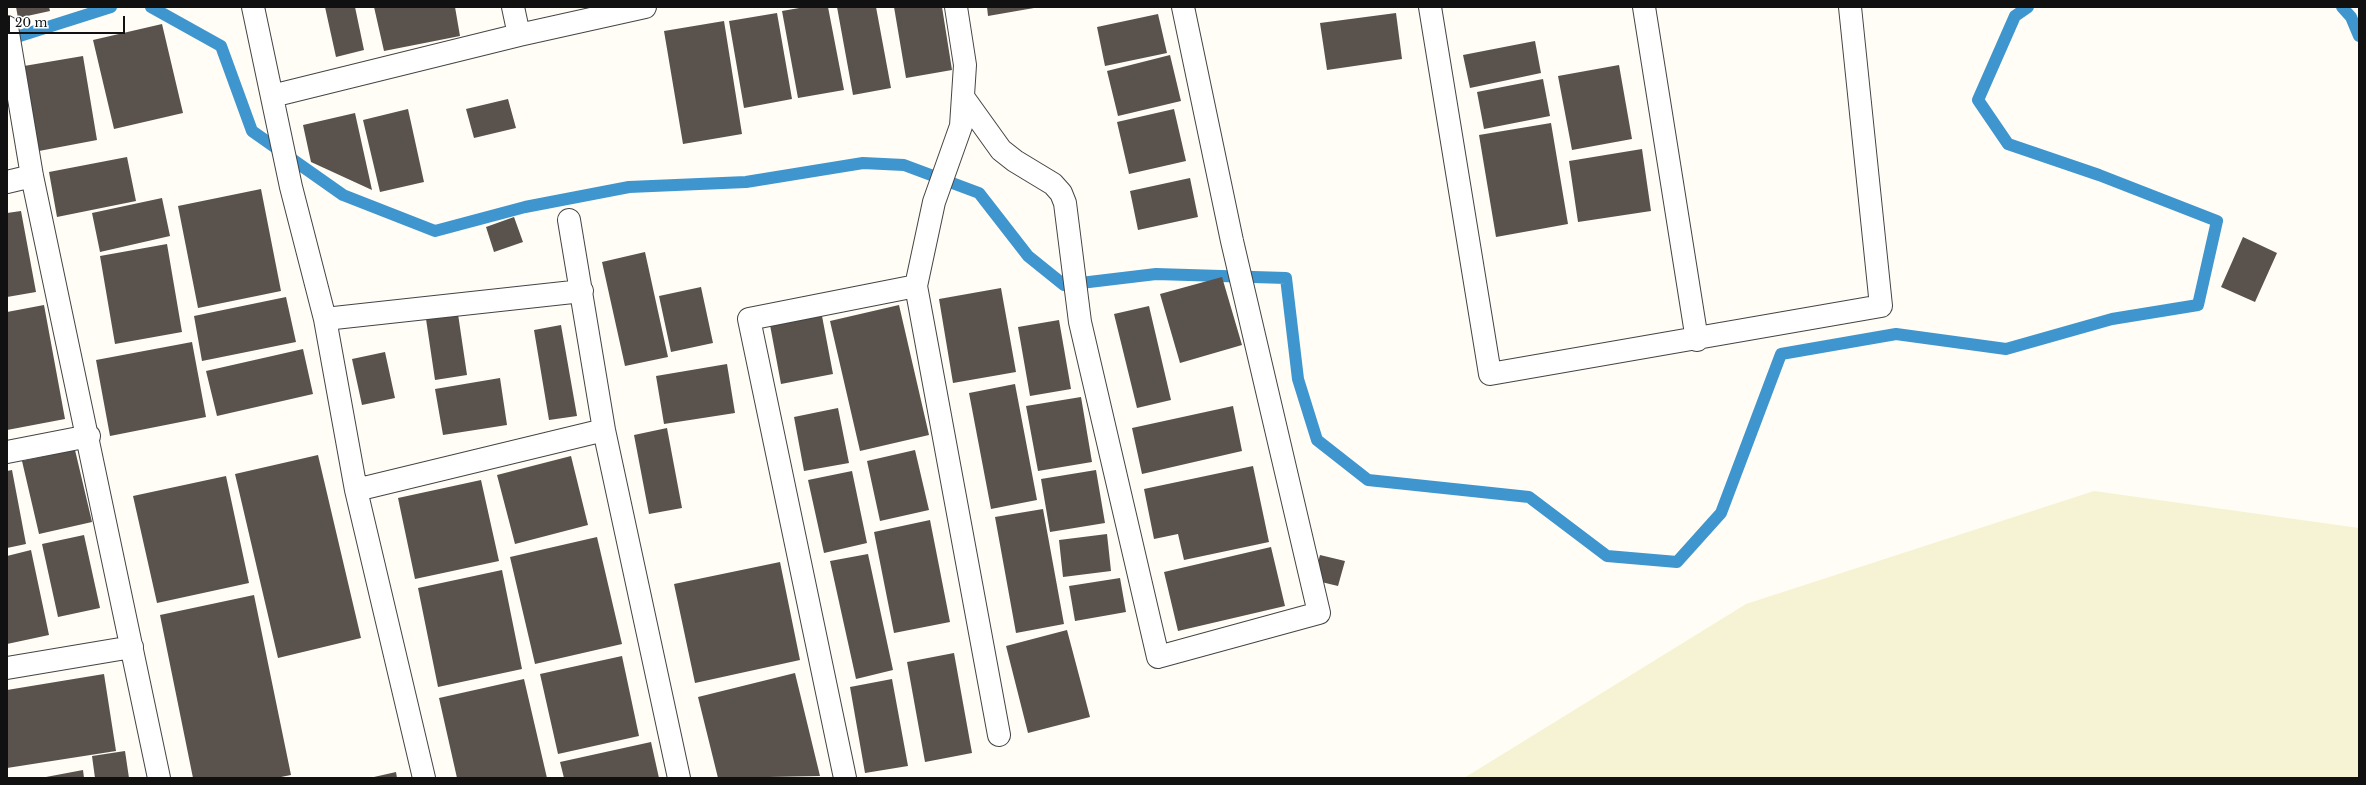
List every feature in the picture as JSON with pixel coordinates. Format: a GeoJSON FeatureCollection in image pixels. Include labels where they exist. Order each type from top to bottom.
{"type":"FeatureCollection","features":[{"type":"Feature","properties":{"kind":"street"},"geometry":{"type":"LineString","coordinates":[[253,7],[292,187],[325,319],[356,490],[424,778]]}},
{"type":"Feature","properties":{"kind":"street"},"geometry":{"type":"LineString","coordinates":[[513,7],[519,35]]}},
{"type":"Feature","properties":{"kind":"street"},"geometry":{"type":"LineString","coordinates":[[272,96],[519,35],[645,7]]}},
{"type":"Feature","properties":{"kind":"street"},"geometry":{"type":"LineString","coordinates":[[956,7],[965,65],[961,126],[934,202],[916,286],[1000,735]]}},
{"type":"Feature","properties":{"kind":"street"},"geometry":{"type":"LineString","coordinates":[[963,97],[1001,150],[1015,161],[1054,184],[1061,193],[1065,203],[1080,322],[1158,657],[1319,613],[1247,308],[1183,7]]}},
{"type":"Feature","properties":{"kind":"street"},"geometry":{"type":"LineString","coordinates":[[1430,7],[1490,374],[1696,340],[1881,306],[1850,7]]}},
{"type":"Feature","properties":{"kind":"street"},"geometry":{"type":"LineString","coordinates":[[1644,7],[1696,340]]}},
{"type":"Feature","properties":{"kind":"street"},"geometry":{"type":"LineString","coordinates":[[7,27],[17,75],[32,176],[89,436],[159,778]]}},
{"type":"Feature","properties":{"kind":"street"},"geometry":{"type":"LineString","coordinates":[[7,182],[32,176]]}},
{"type":"Feature","properties":{"kind":"street"},"geometry":{"type":"LineString","coordinates":[[569,220],[604,430],[679,778]]}},
{"type":"Feature","properties":{"kind":"street"},"geometry":{"type":"LineString","coordinates":[[845,778],[749,319],[916,286]]}},
{"type":"Feature","properties":{"kind":"street"},"geometry":{"type":"LineString","coordinates":[[325,319],[582,291]]}},
{"type":"Feature","properties":{"kind":"street"},"geometry":{"type":"LineString","coordinates":[[356,490],[604,430]]}},
{"type":"Feature","properties":{"kind":"street"},"geometry":{"type":"LineString","coordinates":[[7,452],[89,436]]}},
{"type":"Feature","properties":{"kind":"street"},"geometry":{"type":"LineString","coordinates":[[7,668],[132,647]]}},
{"type":"Feature","properties":{"kind":"shaded area"},"geometry":{"type":"Polygon","coordinates":[[[2094,491],[2359,528],[2359,778],[1464,778],[1746,604],[2094,491]]]}},
{"type":"Feature","properties":{"kind":"building"},"geometry":{"type":"Polygon","coordinates":[[[16,7],[49,7],[50,11],[18,18],[16,7]]]}},
{"type":"Feature","properties":{"kind":"building"},"geometry":{"type":"Polygon","coordinates":[[[325,7],[355,7],[364,50],[336,57],[325,7]]]}},
{"type":"Feature","properties":{"kind":"building"},"geometry":{"type":"Polygon","coordinates":[[[374,7],[455,7],[460,36],[384,51],[374,7]]]}},
{"type":"Feature","properties":{"kind":"building"},"geometry":{"type":"Polygon","coordinates":[[[805,7],[828,7],[844,90],[798,98],[782,11],[805,7]]]}},
{"type":"Feature","properties":{"kind":"building"},"geometry":{"type":"Polygon","coordinates":[[[837,7],[876,7],[891,88],[853,95],[837,7]]]}},
{"type":"Feature","properties":{"kind":"building"},"geometry":{"type":"Polygon","coordinates":[[[894,7],[942,7],[952,70],[906,78],[894,7]]]}},
{"type":"Feature","properties":{"kind":"building"},"geometry":{"type":"Polygon","coordinates":[[[987,7],[1034,7],[1034,8],[988,16],[987,7]]]}},
{"type":"Feature","properties":{"kind":"building"},"geometry":{"type":"Polygon","coordinates":[[[777,13],[792,99],[744,108],[729,21],[777,13]]]}},
{"type":"Feature","properties":{"kind":"building"},"geometry":{"type":"Polygon","coordinates":[[[1396,13],[1402,59],[1327,70],[1320,23],[1396,13]]]}},
{"type":"Feature","properties":{"kind":"building"},"geometry":{"type":"Polygon","coordinates":[[[1158,14],[1167,53],[1105,66],[1097,27],[1158,14]]]}},
{"type":"Feature","properties":{"kind":"building"},"geometry":{"type":"Polygon","coordinates":[[[724,21],[742,134],[683,144],[664,31],[724,21]]]}},
{"type":"Feature","properties":{"kind":"building"},"geometry":{"type":"Polygon","coordinates":[[[162,24],[183,113],[114,129],[93,40],[162,24]]]}},
{"type":"Feature","properties":{"kind":"building"},"geometry":{"type":"Polygon","coordinates":[[[1535,41],[1541,73],[1470,88],[1463,55],[1535,41]]]}},
{"type":"Feature","properties":{"kind":"building"},"geometry":{"type":"Polygon","coordinates":[[[1170,55],[1181,101],[1118,116],[1107,71],[1170,55]]]}},
{"type":"Feature","properties":{"kind":"building"},"geometry":{"type":"Polygon","coordinates":[[[83,56],[97,140],[39,151],[24,66],[83,56]]]}},
{"type":"Feature","properties":{"kind":"building"},"geometry":{"type":"Polygon","coordinates":[[[1619,65],[1632,139],[1572,150],[1558,76],[1619,65]]]}},
{"type":"Feature","properties":{"kind":"building"},"geometry":{"type":"Polygon","coordinates":[[[1543,79],[1550,116],[1484,129],[1477,92],[1543,79]]]}},
{"type":"Feature","properties":{"kind":"building"},"geometry":{"type":"Polygon","coordinates":[[[508,99],[516,128],[474,138],[466,109],[508,99]]]}},
{"type":"Feature","properties":{"kind":"building"},"geometry":{"type":"Polygon","coordinates":[[[408,109],[424,182],[380,192],[363,120],[408,109]]]}},
{"type":"Feature","properties":{"kind":"building"},"geometry":{"type":"Polygon","coordinates":[[[1174,109],[1186,161],[1129,174],[1117,122],[1174,109]]]}},
{"type":"Feature","properties":{"kind":"building"},"geometry":{"type":"Polygon","coordinates":[[[355,113],[372,190],[311,162],[303,125],[355,113]]]}},
{"type":"Feature","properties":{"kind":"building"},"geometry":{"type":"Polygon","coordinates":[[[1551,123],[1568,224],[1496,237],[1479,135],[1551,123]]]}},
{"type":"Feature","properties":{"kind":"building"},"geometry":{"type":"Polygon","coordinates":[[[1642,149],[1651,211],[1578,222],[1569,161],[1642,149]]]}},
{"type":"Feature","properties":{"kind":"building"},"geometry":{"type":"Polygon","coordinates":[[[127,157],[136,201],[57,217],[49,172],[127,157]]]}},
{"type":"Feature","properties":{"kind":"building"},"geometry":{"type":"Polygon","coordinates":[[[1190,178],[1198,217],[1138,230],[1130,191],[1190,178]]]}},
{"type":"Feature","properties":{"kind":"building"},"geometry":{"type":"Polygon","coordinates":[[[261,189],[281,291],[198,308],[178,206],[261,189]]]}},
{"type":"Feature","properties":{"kind":"building"},"geometry":{"type":"Polygon","coordinates":[[[162,198],[170,236],[100,252],[92,213],[162,198]]]}},
{"type":"Feature","properties":{"kind":"building"},"geometry":{"type":"Polygon","coordinates":[[[21,211],[36,292],[7,297],[7,213],[21,211]]]}},
{"type":"Feature","properties":{"kind":"building"},"geometry":{"type":"Polygon","coordinates":[[[514,217],[523,242],[494,252],[486,227],[514,217]]]}},
{"type":"Feature","properties":{"kind":"building"},"geometry":{"type":"Polygon","coordinates":[[[2243,237],[2277,253],[2255,302],[2221,287],[2243,237]]]}},
{"type":"Feature","properties":{"kind":"building"},"geometry":{"type":"Polygon","coordinates":[[[167,244],[182,332],[115,344],[100,256],[167,244]]]}},
{"type":"Feature","properties":{"kind":"building"},"geometry":{"type":"Polygon","coordinates":[[[645,252],[668,357],[625,366],[602,262],[645,252]]]}},
{"type":"Feature","properties":{"kind":"building"},"geometry":{"type":"Polygon","coordinates":[[[1222,277],[1242,345],[1180,363],[1160,294],[1222,277]]]}},
{"type":"Feature","properties":{"kind":"building"},"geometry":{"type":"Polygon","coordinates":[[[701,287],[713,343],[671,352],[659,296],[701,287]]]}},
{"type":"Feature","properties":{"kind":"building"},"geometry":{"type":"Polygon","coordinates":[[[1001,288],[1016,372],[953,383],[939,299],[1001,288]]]}},
{"type":"Feature","properties":{"kind":"building"},"geometry":{"type":"Polygon","coordinates":[[[286,297],[296,342],[202,361],[194,316],[286,297]]]}},
{"type":"Feature","properties":{"kind":"building"},"geometry":{"type":"Polygon","coordinates":[[[44,305],[65,419],[7,430],[7,312],[44,305]]]}},
{"type":"Feature","properties":{"kind":"building"},"geometry":{"type":"Polygon","coordinates":[[[899,305],[929,435],[860,451],[830,321],[899,305]]]}},
{"type":"Feature","properties":{"kind":"building"},"geometry":{"type":"Polygon","coordinates":[[[1149,306],[1171,400],[1137,408],[1114,314],[1149,306]]]}},
{"type":"Feature","properties":{"kind":"building"},"geometry":{"type":"Polygon","coordinates":[[[458,314],[467,375],[435,380],[426,319],[458,314]]]}},
{"type":"Feature","properties":{"kind":"building"},"geometry":{"type":"Polygon","coordinates":[[[822,316],[833,374],[781,384],[770,325],[822,316]]]}},
{"type":"Feature","properties":{"kind":"building"},"geometry":{"type":"Polygon","coordinates":[[[1059,320],[1071,389],[1030,396],[1018,327],[1059,320]]]}},
{"type":"Feature","properties":{"kind":"building"},"geometry":{"type":"Polygon","coordinates":[[[561,325],[577,416],[549,420],[534,330],[561,325]]]}},
{"type":"Feature","properties":{"kind":"building"},"geometry":{"type":"Polygon","coordinates":[[[192,342],[206,417],[110,436],[96,360],[192,342]]]}},
{"type":"Feature","properties":{"kind":"building"},"geometry":{"type":"Polygon","coordinates":[[[303,349],[313,394],[217,416],[206,371],[303,349]]]}},
{"type":"Feature","properties":{"kind":"building"},"geometry":{"type":"Polygon","coordinates":[[[385,352],[395,398],[362,405],[352,359],[385,352]]]}},
{"type":"Feature","properties":{"kind":"building"},"geometry":{"type":"Polygon","coordinates":[[[727,364],[735,413],[664,424],[656,376],[727,364]]]}},
{"type":"Feature","properties":{"kind":"building"},"geometry":{"type":"Polygon","coordinates":[[[500,378],[507,425],[443,435],[435,389],[500,378]]]}},
{"type":"Feature","properties":{"kind":"building"},"geometry":{"type":"Polygon","coordinates":[[[1015,384],[1037,500],[991,509],[969,393],[1015,384]]]}},
{"type":"Feature","properties":{"kind":"building"},"geometry":{"type":"Polygon","coordinates":[[[1081,397],[1092,462],[1038,471],[1026,406],[1081,397]]]}},
{"type":"Feature","properties":{"kind":"building"},"geometry":{"type":"Polygon","coordinates":[[[1233,406],[1242,451],[1142,474],[1132,428],[1233,406]]]}},
{"type":"Feature","properties":{"kind":"building"},"geometry":{"type":"Polygon","coordinates":[[[838,408],[849,463],[804,471],[794,417],[838,408]]]}},
{"type":"Feature","properties":{"kind":"building"},"geometry":{"type":"Polygon","coordinates":[[[667,428],[682,508],[649,514],[634,435],[667,428]]]}},
{"type":"Feature","properties":{"kind":"building"},"geometry":{"type":"Polygon","coordinates":[[[75,450],[92,522],[39,534],[22,461],[75,450]]]}},
{"type":"Feature","properties":{"kind":"building"},"geometry":{"type":"Polygon","coordinates":[[[915,450],[929,510],[880,521],[867,461],[915,450]]]}},
{"type":"Feature","properties":{"kind":"building"},"geometry":{"type":"Polygon","coordinates":[[[318,455],[361,638],[278,658],[235,474],[318,455]]]}},
{"type":"Feature","properties":{"kind":"building"},"geometry":{"type":"Polygon","coordinates":[[[571,456],[588,525],[515,544],[497,475],[571,456]]]}},
{"type":"Feature","properties":{"kind":"building"},"geometry":{"type":"Polygon","coordinates":[[[1253,466],[1269,542],[1184,560],[1178,534],[1154,539],[1144,489],[1253,466]]]}},
{"type":"Feature","properties":{"kind":"building"},"geometry":{"type":"Polygon","coordinates":[[[12,470],[26,544],[7,548],[7,471],[12,470]]]}},
{"type":"Feature","properties":{"kind":"building"},"geometry":{"type":"Polygon","coordinates":[[[1096,470],[1105,523],[1050,532],[1041,479],[1096,470]]]}},
{"type":"Feature","properties":{"kind":"building"},"geometry":{"type":"Polygon","coordinates":[[[852,471],[867,543],[824,553],[808,480],[852,471]]]}},
{"type":"Feature","properties":{"kind":"building"},"geometry":{"type":"Polygon","coordinates":[[[226,476],[249,583],[157,603],[133,496],[226,476]]]}},
{"type":"Feature","properties":{"kind":"building"},"geometry":{"type":"Polygon","coordinates":[[[481,480],[499,561],[415,579],[398,498],[481,480]]]}},
{"type":"Feature","properties":{"kind":"building"},"geometry":{"type":"Polygon","coordinates":[[[1043,509],[1064,624],[1016,633],[995,517],[1043,509]]]}},
{"type":"Feature","properties":{"kind":"building"},"geometry":{"type":"Polygon","coordinates":[[[930,520],[950,622],[894,633],[874,532],[930,520]]]}},
{"type":"Feature","properties":{"kind":"building"},"geometry":{"type":"Polygon","coordinates":[[[1107,534],[1111,571],[1063,577],[1059,540],[1107,534]]]}},
{"type":"Feature","properties":{"kind":"building"},"geometry":{"type":"Polygon","coordinates":[[[84,535],[100,608],[58,617],[42,544],[84,535]]]}},
{"type":"Feature","properties":{"kind":"building"},"geometry":{"type":"Polygon","coordinates":[[[597,537],[622,644],[535,664],[510,557],[597,537]]]}},
{"type":"Feature","properties":{"kind":"building"},"geometry":{"type":"Polygon","coordinates":[[[1271,547],[1285,606],[1178,631],[1164,572],[1271,547]]]}},
{"type":"Feature","properties":{"kind":"building"},"geometry":{"type":"Polygon","coordinates":[[[31,550],[49,635],[7,644],[7,556],[31,550]]]}},
{"type":"Feature","properties":{"kind":"building"},"geometry":{"type":"Polygon","coordinates":[[[868,554],[893,670],[856,679],[830,561],[868,554]]]}},
{"type":"Feature","properties":{"kind":"building"},"geometry":{"type":"Polygon","coordinates":[[[1320,555],[1345,561],[1338,586],[1313,580],[1320,555]]]}},
{"type":"Feature","properties":{"kind":"building"},"geometry":{"type":"Polygon","coordinates":[[[780,562],[800,660],[695,683],[674,584],[780,562]]]}},
{"type":"Feature","properties":{"kind":"building"},"geometry":{"type":"Polygon","coordinates":[[[502,570],[522,669],[438,687],[418,588],[502,570]]]}},
{"type":"Feature","properties":{"kind":"building"},"geometry":{"type":"Polygon","coordinates":[[[1120,578],[1126,612],[1075,621],[1069,586],[1120,578]]]}},
{"type":"Feature","properties":{"kind":"building"},"geometry":{"type":"Polygon","coordinates":[[[254,595],[291,775],[276,778],[193,778],[160,615],[254,595]]]}},
{"type":"Feature","properties":{"kind":"building"},"geometry":{"type":"Polygon","coordinates":[[[1067,630],[1090,717],[1028,733],[1006,646],[1067,630]]]}},
{"type":"Feature","properties":{"kind":"building"},"geometry":{"type":"Polygon","coordinates":[[[954,653],[972,753],[925,762],[907,662],[954,653]]]}},
{"type":"Feature","properties":{"kind":"building"},"geometry":{"type":"Polygon","coordinates":[[[622,656],[639,736],[558,754],[540,674],[622,656]]]}},
{"type":"Feature","properties":{"kind":"building"},"geometry":{"type":"Polygon","coordinates":[[[795,673],[820,776],[718,778],[698,697],[795,673]]]}},
{"type":"Feature","properties":{"kind":"building"},"geometry":{"type":"Polygon","coordinates":[[[104,674],[116,751],[7,768],[7,690],[104,674]]]}},
{"type":"Feature","properties":{"kind":"building"},"geometry":{"type":"Polygon","coordinates":[[[524,679],[547,778],[457,778],[439,698],[524,679]]]}},
{"type":"Feature","properties":{"kind":"building"},"geometry":{"type":"Polygon","coordinates":[[[892,679],[908,766],[865,773],[850,687],[892,679]]]}},
{"type":"Feature","properties":{"kind":"building"},"geometry":{"type":"Polygon","coordinates":[[[651,742],[659,778],[564,778],[560,762],[651,742]]]}},
{"type":"Feature","properties":{"kind":"building"},"geometry":{"type":"Polygon","coordinates":[[[125,751],[129,778],[95,778],[92,756],[125,751]]]}},
{"type":"Feature","properties":{"kind":"building"},"geometry":{"type":"Polygon","coordinates":[[[83,770],[84,778],[46,778],[46,777],[83,770]]]}},
{"type":"Feature","properties":{"kind":"building"},"geometry":{"type":"Polygon","coordinates":[[[396,772],[397,778],[374,778],[374,777],[396,772]]]}},
{"type":"Feature","properties":{"kind":"waterway"},"geometry":{"type":"LineString","coordinates":[[7,40],[111,7]]}},
{"type":"Feature","properties":{"kind":"waterway"},"geometry":{"type":"LineString","coordinates":[[151,7],[221,46],[252,131],[343,195],[435,231],[525,207],[629,187],[746,182],[863,163],[904,165],[979,193],[1028,256],[1064,285],[1156,274],[1286,278],[1298,379],[1317,440],[1368,480],[1529,497],[1607,556],[1677,562],[1721,513],[1781,354],[1896,334],[2006,349],[2112,319],[2198,305],[2217,221],[2099,175],[2008,144],[1978,100],[2015,16],[2028,7]]}},
{"type":"Feature","properties":{"kind":"waterway"},"geometry":{"type":"LineString","coordinates":[[2342,7],[2351,17],[2359,36]]}}]}
